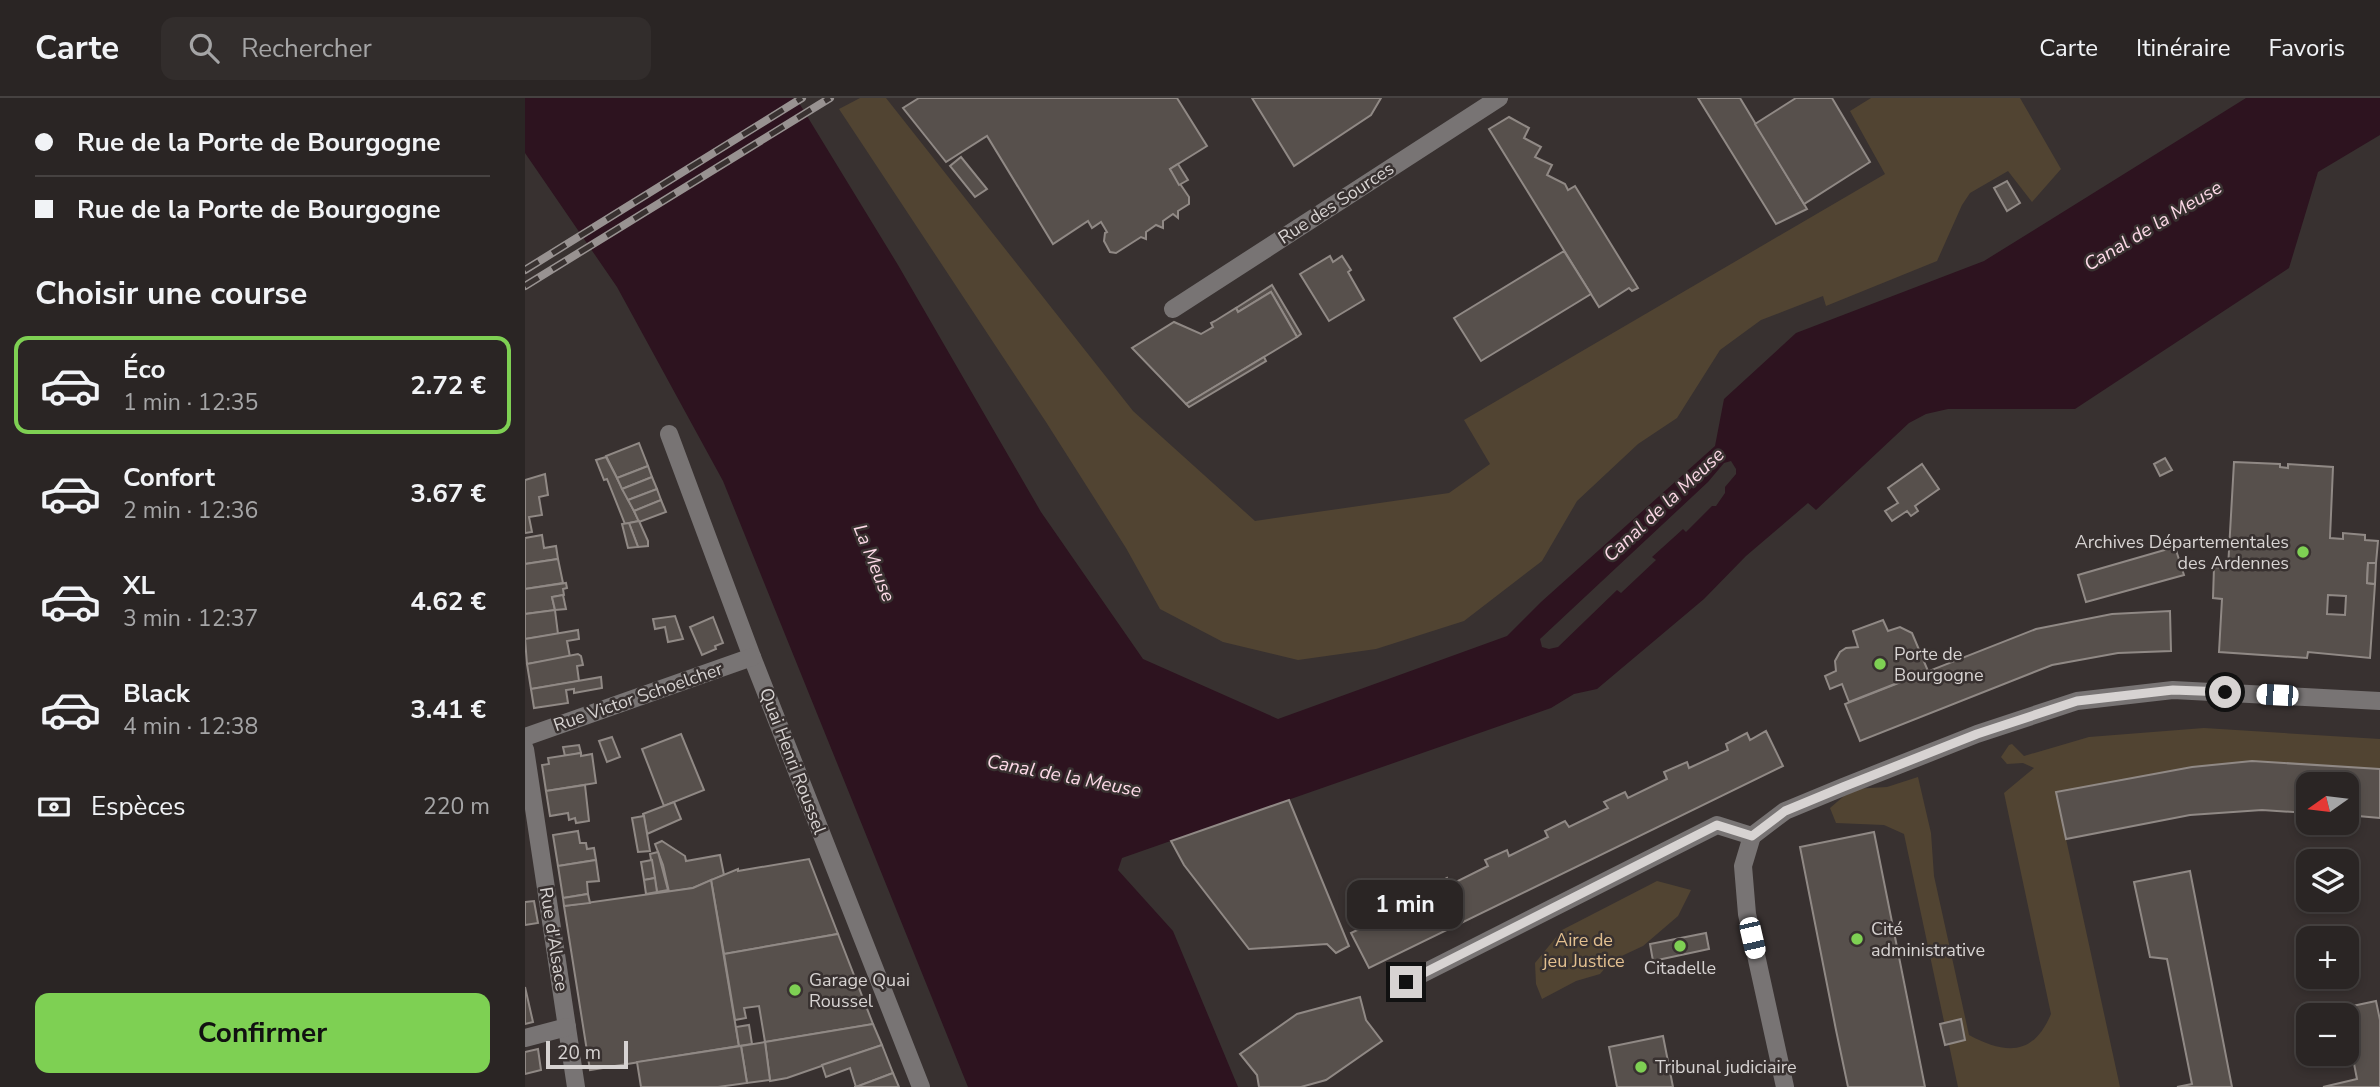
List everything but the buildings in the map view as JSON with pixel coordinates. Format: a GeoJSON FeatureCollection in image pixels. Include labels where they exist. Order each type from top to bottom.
{"type":"FeatureCollection","features":[{"type":"Feature","properties":{"kind":"street","name":"Rue des Sources"},"geometry":{"type":"LineString","coordinates":[[1173,309],[1499,98]]}},
{"type":"Feature","properties":{"kind":"street","name":"Quai Henri Roussel"},"geometry":{"type":"LineString","coordinates":[[669,434],[752,657],[921,1087]]}},
{"type":"Feature","properties":{"kind":"street","name":"Rue Victor Schoelcher"},"geometry":{"type":"LineString","coordinates":[[525,737],[752,657]]}},
{"type":"Feature","properties":{"kind":"street"},"geometry":{"type":"LineString","coordinates":[[1786,1087],[1747,914],[1743,866],[1752,836],[1785,811],[1977,734],[2077,701],[2173,690],[2380,701]]}},
{"type":"Feature","properties":{"kind":"street","name":"Rue d'Alsace"},"geometry":{"type":"LineString","coordinates":[[525,749],[532,849],[576,1087]]}},
{"type":"Feature","properties":{"kind":"street"},"geometry":{"type":"LineString","coordinates":[[1406,982],[1717,825],[1752,836]]}},
{"type":"Feature","properties":{"kind":"street"},"geometry":{"type":"LineString","coordinates":[[525,1038],[567,1027]]}},
{"type":"Feature","properties":{"kind":"green space"},"geometry":{"type":"Polygon","coordinates":[[[860,98],[886,98],[1133,411],[1255,521],[1449,493],[1490,464],[1464,420],[1885,174],[1850,111],[1871,98],[2020,98],[2061,169],[2032,202],[2008,171],[1970,193],[1937,261],[1826,306],[1823,296],[1761,320],[1720,350],[1677,418],[1638,444],[1577,501],[1542,561],[1464,621],[1376,649],[1298,660],[1223,642],[1160,609],[1126,548],[1046,422],[839,109],[860,98]]]}},
{"type":"Feature","properties":{"kind":"green space"},"geometry":{"type":"Polygon","coordinates":[[[2204,728],[2380,739],[2380,769],[2252,761],[2192,767],[2056,793],[2120,1087],[1958,1087],[1904,834],[1884,825],[1836,823],[1830,808],[1852,789],[1887,787],[1918,777],[1931,833],[1934,876],[1969,1035],[1994,1046],[2017,1048],[2036,1038],[2051,1014],[2004,793],[2034,768],[2023,763],[2007,764],[2001,757],[2012,744],[2024,756],[2089,737],[2204,728]]]}},
{"type":"Feature","properties":{"kind":"green space","name":"Aire de jeu Justice"},"geometry":{"type":"Polygon","coordinates":[[[1657,881],[1691,890],[1678,916],[1643,946],[1611,961],[1600,974],[1576,981],[1542,999],[1536,984],[1535,963],[1562,930],[1657,881]]]}},
{"type":"Feature","properties":{"kind":"water"},"geometry":{"type":"Polygon","coordinates":[[[525,98],[796,98],[898,265],[1041,512],[1143,659],[1278,719],[1507,636],[1541,602],[1715,446],[1724,399],[1796,333],[1984,261],[2246,98],[2380,98],[2380,135],[2318,172],[2289,268],[2075,409],[1948,409],[1926,414],[1909,423],[1816,510],[1808,503],[1746,556],[1704,599],[1597,689],[1574,694],[1551,708],[1122,858],[1118,870],[1173,931],[1238,1087],[968,1087],[723,481],[617,287],[525,153],[525,98]],[[1731,461],[1724,463],[1708,482],[1540,639],[1542,647],[1558,647],[1617,590],[1621,593],[1656,560],[1652,557],[1683,529],[1686,532],[1712,506],[1716,506],[1725,493],[1725,487],[1736,474],[1731,461]]]}},
{"type":"Feature","properties":{"kind":"railway"},"geometry":{"type":"LineString","coordinates":[[525,270],[802,98]]}},
{"type":"Feature","properties":{"kind":"railway"},"geometry":{"type":"LineString","coordinates":[[525,286],[830,98]]}},
{"type":"Feature","properties":{"kind":"place","name":"Archives Départementales des Ardennes"},"geometry":{"type":"Point","coordinates":[2303,552]}},
{"type":"Feature","properties":{"kind":"place","name":"Porte de Bourgogne"},"geometry":{"type":"Point","coordinates":[1880,664]}},
{"type":"Feature","properties":{"kind":"place","name":"Cité administrative"},"geometry":{"type":"Point","coordinates":[1857,939]}},
{"type":"Feature","properties":{"kind":"place","name":"Citadelle"},"geometry":{"type":"Point","coordinates":[1680,946]}},
{"type":"Feature","properties":{"kind":"place","name":"Garage Quai Roussel"},"geometry":{"type":"Point","coordinates":[795,990]}},
{"type":"Feature","properties":{"kind":"place","name":"Tribunal judiciaire"},"geometry":{"type":"Point","coordinates":[1641,1067]}},
{"type":"Feature","properties":{"kind":"route"},"geometry":{"type":"LineString","coordinates":[[1406,982],[1717,825],[1752,836],[1785,811],[1977,734],[2077,701],[2173,690],[2225,692]]}},
{"type":"Feature","properties":{"kind":"water label","name":"Canal de la Meuse"},"geometry":{"type":"Point","coordinates":[2153,226]}},
{"type":"Feature","properties":{"kind":"water label","name":"Canal de la Meuse"},"geometry":{"type":"Point","coordinates":[1664,505]}},
{"type":"Feature","properties":{"kind":"water label","name":"La Meuse"},"geometry":{"type":"Point","coordinates":[874,563]}},
{"type":"Feature","properties":{"kind":"water label","name":"Canal de la Meuse"},"geometry":{"type":"Point","coordinates":[1064,776]}}]}
